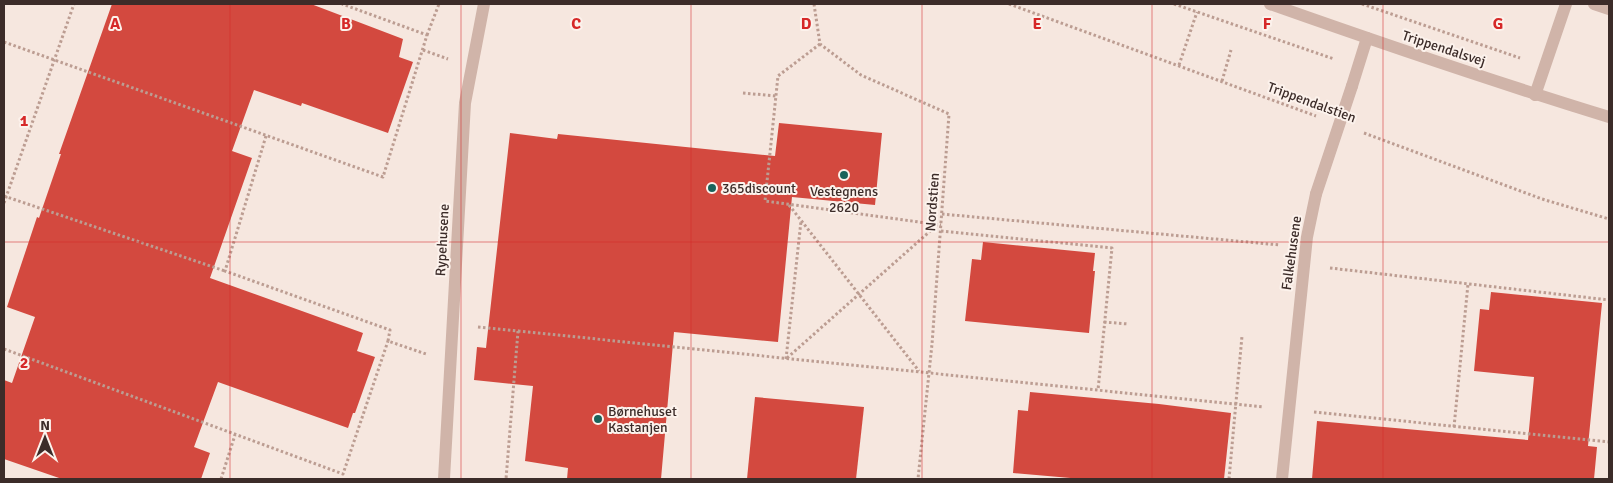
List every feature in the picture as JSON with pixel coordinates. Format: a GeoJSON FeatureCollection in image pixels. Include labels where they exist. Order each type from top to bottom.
{"type":"FeatureCollection","features":[{"type":"Feature","properties":{"kind":"street","name":"Rypehusene"},"geometry":{"type":"LineString","coordinates":[[444,479],[465,103],[484,4]]}},
{"type":"Feature","properties":{"kind":"street","name":"Trippendalsvej"},"geometry":{"type":"LineString","coordinates":[[1270,4],[1367,38],[1609,117]]}},
{"type":"Feature","properties":{"kind":"street"},"geometry":{"type":"LineString","coordinates":[[1535,94],[1566,4]]}},
{"type":"Feature","properties":{"kind":"street"},"geometry":{"type":"LineString","coordinates":[[1594,4],[1609,8]]}},
{"type":"Feature","properties":{"kind":"street","name":"Falkehusene"},"geometry":{"type":"LineString","coordinates":[[1282,479],[1306,248],[1316,194],[1367,38]]}},
{"type":"Feature","properties":{"kind":"path"},"geometry":{"type":"LineString","coordinates":[[4,203],[74,4]]}},
{"type":"Feature","properties":{"kind":"path"},"geometry":{"type":"LineString","coordinates":[[342,4],[427,35]]}},
{"type":"Feature","properties":{"kind":"path"},"geometry":{"type":"LineString","coordinates":[[4,42],[383,177],[438,4]]}},
{"type":"Feature","properties":{"kind":"path"},"geometry":{"type":"LineString","coordinates":[[814,4],[820,44],[778,76],[765,201],[939,224]]}},
{"type":"Feature","properties":{"kind":"path","name":"Trippendalstien"},"geometry":{"type":"LineString","coordinates":[[1009,4],[1323,118]]}},
{"type":"Feature","properties":{"kind":"path"},"geometry":{"type":"LineString","coordinates":[[1174,4],[1358,68]]}},
{"type":"Feature","properties":{"kind":"path"},"geometry":{"type":"LineString","coordinates":[[1362,4],[1544,67]]}},
{"type":"Feature","properties":{"kind":"path"},"geometry":{"type":"LineString","coordinates":[[1179,65],[1197,12]]}},
{"type":"Feature","properties":{"kind":"path","name":"Nordstien"},"geometry":{"type":"LineString","coordinates":[[820,44],[861,75],[949,114],[942,214],[939,224],[941,231],[929,373],[918,479]]}},
{"type":"Feature","properties":{"kind":"path"},"geometry":{"type":"LineString","coordinates":[[1222,81],[1231,50]]}},
{"type":"Feature","properties":{"kind":"path"},"geometry":{"type":"LineString","coordinates":[[743,93],[776,96]]}},
{"type":"Feature","properties":{"kind":"path","name":"Trippendalstien"},"geometry":{"type":"LineString","coordinates":[[1359,132],[1542,198],[1609,219]]}},
{"type":"Feature","properties":{"kind":"path"},"geometry":{"type":"LineString","coordinates":[[225,271],[266,136]]}},
{"type":"Feature","properties":{"kind":"path"},"geometry":{"type":"LineString","coordinates":[[4,349],[343,474],[388,341],[390,330],[5,196]]}},
{"type":"Feature","properties":{"kind":"path"},"geometry":{"type":"LineString","coordinates":[[789,204],[919,372]]}},
{"type":"Feature","properties":{"kind":"path"},"geometry":{"type":"LineString","coordinates":[[942,214],[1306,248]]}},
{"type":"Feature","properties":{"kind":"path"},"geometry":{"type":"LineString","coordinates":[[786,359],[802,220]]}},
{"type":"Feature","properties":{"kind":"path"},"geometry":{"type":"LineString","coordinates":[[786,359],[939,224]]}},
{"type":"Feature","properties":{"kind":"path"},"geometry":{"type":"LineString","coordinates":[[941,231],[1112,248],[1098,390]]}},
{"type":"Feature","properties":{"kind":"path"},"geometry":{"type":"LineString","coordinates":[[1304,265],[1609,300]]}},
{"type":"Feature","properties":{"kind":"path"},"geometry":{"type":"LineString","coordinates":[[1454,426],[1458,356],[1468,284]]}},
{"type":"Feature","properties":{"kind":"path"},"geometry":{"type":"LineString","coordinates":[[1104,322],[1128,324]]}},
{"type":"Feature","properties":{"kind":"path"},"geometry":{"type":"LineString","coordinates":[[452,325],[929,373]]}},
{"type":"Feature","properties":{"kind":"path"},"geometry":{"type":"LineString","coordinates":[[506,479],[518,331]]}},
{"type":"Feature","properties":{"kind":"path"},"geometry":{"type":"LineString","coordinates":[[1229,479],[1242,336]]}},
{"type":"Feature","properties":{"kind":"path"},"geometry":{"type":"LineString","coordinates":[[388,341],[450,363]]}},
{"type":"Feature","properties":{"kind":"path"},"geometry":{"type":"LineString","coordinates":[[221,479],[236,435]]}},
{"type":"Feature","properties":{"kind":"building"},"geometry":{"type":"Polygon","coordinates":[[[112,4],[311,4],[403,39],[399,57],[413,62],[388,133],[302,103],[301,106],[254,90],[232,151],[252,158],[210,278],[363,333],[357,351],[375,357],[348,428],[218,382],[194,447],[210,453],[201,479],[62,479],[4,459],[4,380],[12,383],[35,317],[7,307],[112,4]]]}},
{"type":"Feature","properties":{"kind":"building"},"geometry":{"type":"Polygon","coordinates":[[[779,123],[882,133],[875,205],[792,197],[778,342],[674,332],[661,479],[567,479],[568,468],[525,461],[533,386],[474,380],[477,347],[486,348],[510,133],[557,139],[558,134],[775,156],[779,123]]]}},
{"type":"Feature","properties":{"kind":"building"},"geometry":{"type":"Polygon","coordinates":[[[983,242],[1095,253],[1089,333],[965,321],[972,259],[981,260],[983,242]]]}},
{"type":"Feature","properties":{"kind":"building"},"geometry":{"type":"Polygon","coordinates":[[[1491,292],[1602,303],[1588,446],[1597,447],[1594,479],[1312,479],[1317,421],[1528,440],[1534,377],[1474,371],[1480,309],[1489,310],[1491,292]]]}},
{"type":"Feature","properties":{"kind":"building"},"geometry":{"type":"Polygon","coordinates":[[[1030,392],[1231,413],[1224,479],[1082,479],[1013,473],[1018,410],[1028,411],[1030,392]]]}},
{"type":"Feature","properties":{"kind":"building"},"geometry":{"type":"Polygon","coordinates":[[[755,397],[864,407],[856,479],[747,479],[755,397]]]}},
{"type":"Feature","properties":{"kind":"place","name":"Vestegnens 2620"},"geometry":{"type":"Point","coordinates":[844,175]}},
{"type":"Feature","properties":{"kind":"place","name":"365discount"},"geometry":{"type":"Point","coordinates":[712,188]}},
{"type":"Feature","properties":{"kind":"place","name":"Børnehuset Kastanjen"},"geometry":{"type":"Point","coordinates":[598,419]}}]}
